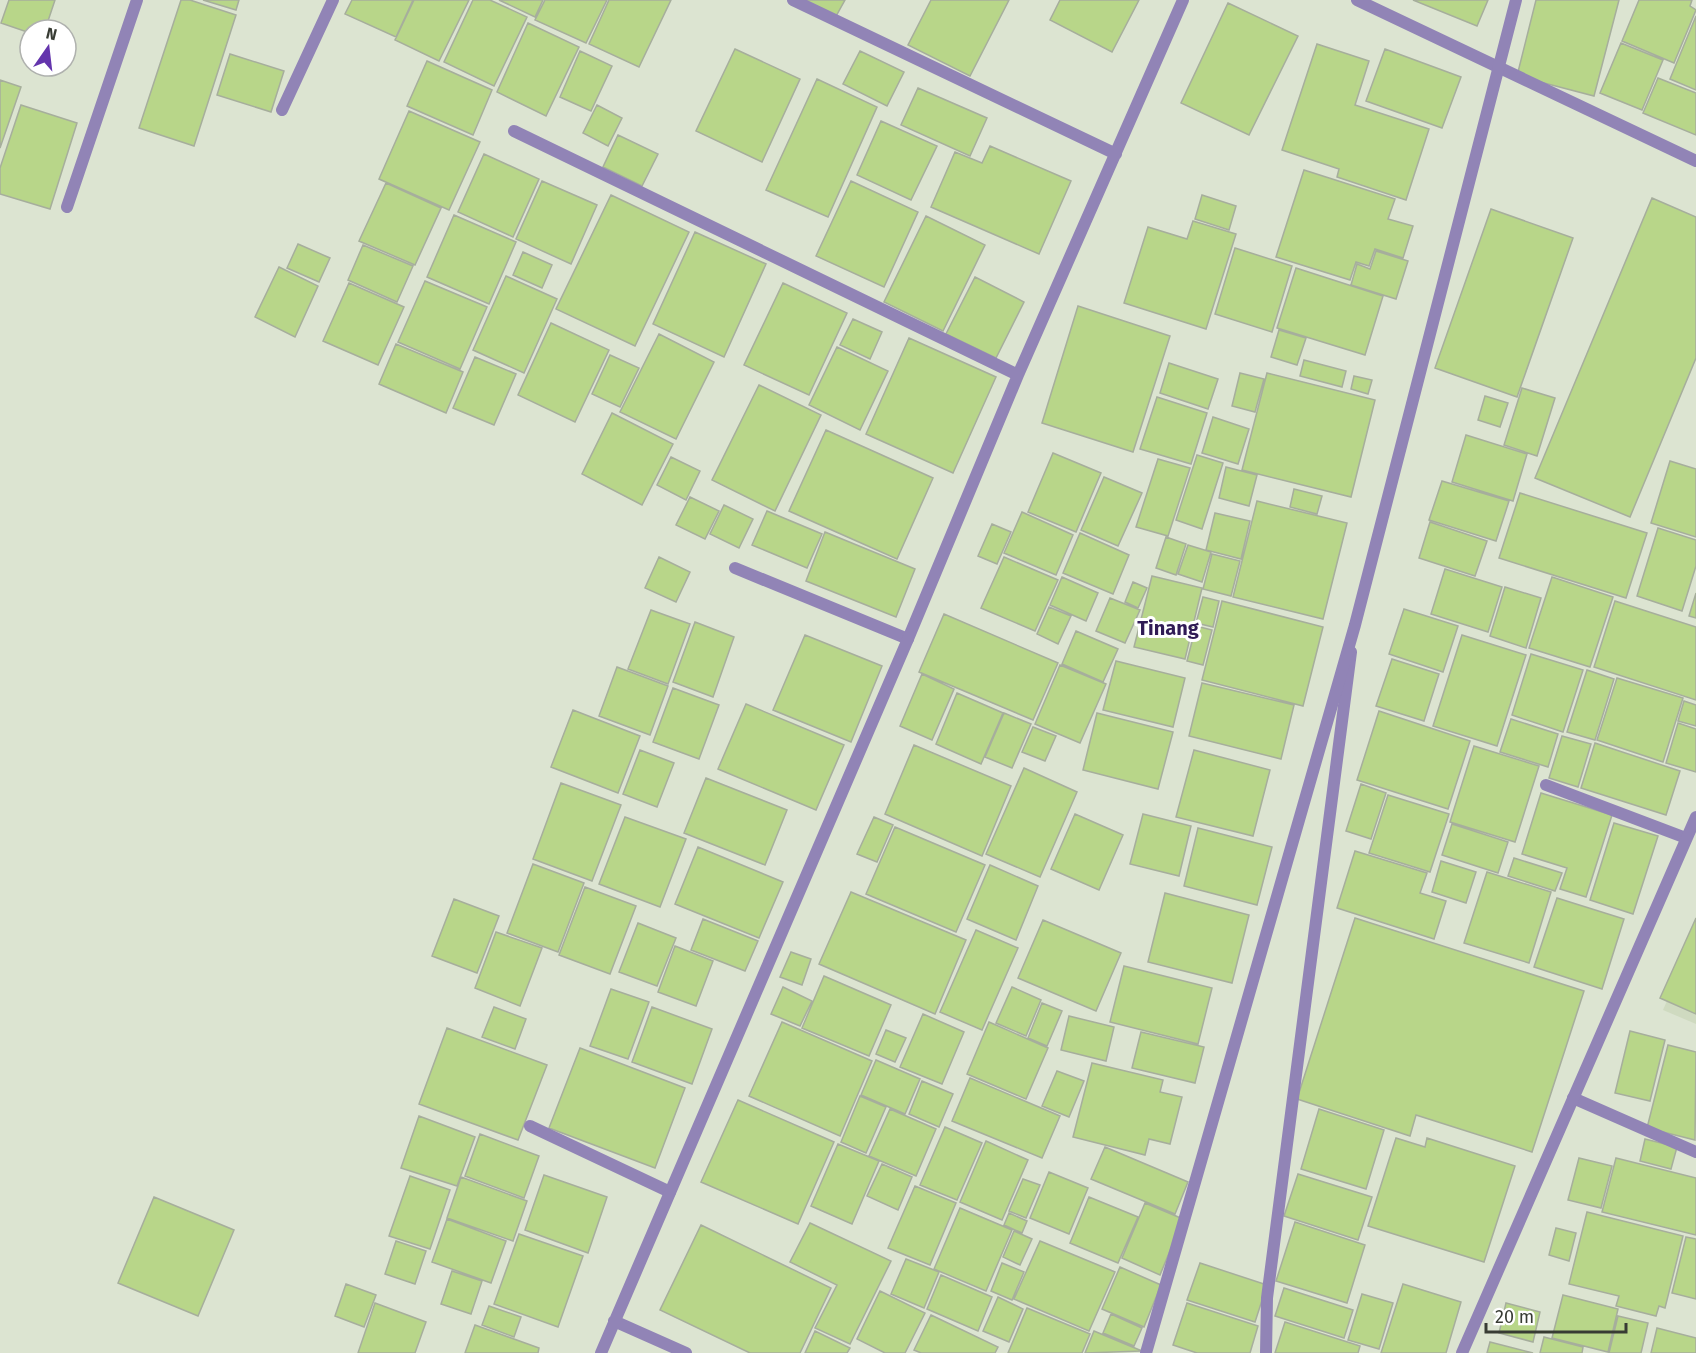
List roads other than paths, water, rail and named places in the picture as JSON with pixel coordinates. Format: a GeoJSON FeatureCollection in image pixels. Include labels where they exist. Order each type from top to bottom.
{"type":"FeatureCollection","features":[{"type":"Feature","properties":{"kind":"street"},"geometry":{"type":"LineString","coordinates":[[67,207],[137,0]]}},
{"type":"Feature","properties":{"kind":"street"},"geometry":{"type":"LineString","coordinates":[[282,110],[333,0]]}},
{"type":"Feature","properties":{"kind":"street"},"geometry":{"type":"LineString","coordinates":[[793,0],[1116,154]]}},
{"type":"Feature","properties":{"kind":"street"},"geometry":{"type":"LineString","coordinates":[[601,1353],[908,639],[1018,375],[1183,0]]}},
{"type":"Feature","properties":{"kind":"street"},"geometry":{"type":"LineString","coordinates":[[1357,0],[1696,161]]}},
{"type":"Feature","properties":{"kind":"street"},"geometry":{"type":"LineString","coordinates":[[1146,1353],[1355,625],[1516,0]]}},
{"type":"Feature","properties":{"kind":"street"},"geometry":{"type":"LineString","coordinates":[[514,131],[1018,375]]}},
{"type":"Feature","properties":{"kind":"street"},"geometry":{"type":"LineString","coordinates":[[735,568],[908,639]]}},
{"type":"Feature","properties":{"kind":"street"},"geometry":{"type":"LineString","coordinates":[[1266,1353],[1268,1287],[1355,625]]}},
{"type":"Feature","properties":{"kind":"street"},"geometry":{"type":"LineString","coordinates":[[1546,785],[1686,838]]}},
{"type":"Feature","properties":{"kind":"street"},"geometry":{"type":"LineString","coordinates":[[1462,1353],[1696,816]]}},
{"type":"Feature","properties":{"kind":"street"},"geometry":{"type":"LineString","coordinates":[[1574,1098],[1696,1152]]}},
{"type":"Feature","properties":{"kind":"street"},"geometry":{"type":"LineString","coordinates":[[530,1126],[670,1192]]}},
{"type":"Feature","properties":{"kind":"street"},"geometry":{"type":"LineString","coordinates":[[614,1321],[686,1353]]}},
{"type":"Feature","properties":{"kind":"district","name":"Tinang"},"geometry":{"type":"Point","coordinates":[1168,628]}}]}
